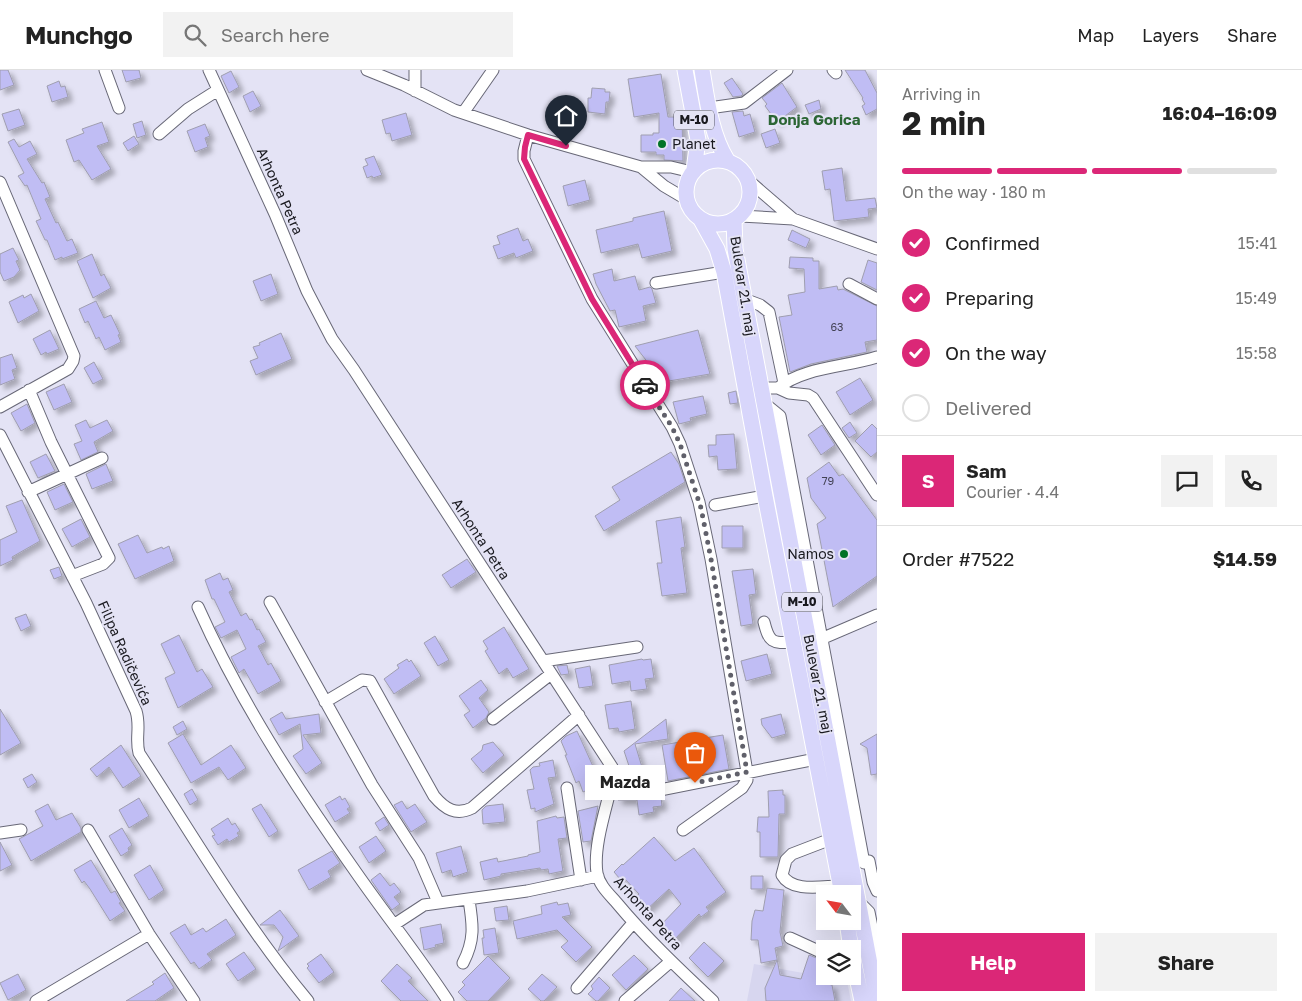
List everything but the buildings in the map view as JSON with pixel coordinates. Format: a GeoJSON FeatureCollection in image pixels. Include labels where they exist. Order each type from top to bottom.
{"type":"FeatureCollection","features":[{"type":"Feature","properties":{"kind":"main road","name":"M-10"},"geometry":{"type":"LineString","coordinates":[[685,70],[698,140],[693,171],[687,180],[686,199]]}},
{"type":"Feature","properties":{"kind":"main road","name":"M-10"},"geometry":{"type":"LineString","coordinates":[[702,70],[716,137],[727,160],[741,168],[749,181]]}},
{"type":"Feature","properties":{"kind":"main road"},"geometry":{"type":"LineString","coordinates":[[693,171],[709,160],[727,160]]}},
{"type":"Feature","properties":{"kind":"main road","name":"Bulevar 21. maj"},"geometry":{"type":"LineString","coordinates":[[702,220],[718,224],[737,218],[745,210],[750,196],[749,181]]}},
{"type":"Feature","properties":{"kind":"main road","name":"Bulevar 21. maj"},"geometry":{"type":"LineString","coordinates":[[686,199],[689,207],[702,220],[717,249],[724,272],[840,885]]}},
{"type":"Feature","properties":{"kind":"main road","name":"Bulevar 21. maj"},"geometry":{"type":"LineString","coordinates":[[737,218],[734,243],[764,404],[790,503],[815,642],[866,862],[861,891]]}},
{"type":"Feature","properties":{"kind":"main road","name":"Bulevar 21. maj"},"geometry":{"type":"LineString","coordinates":[[861,913],[877,1001]]}},
{"type":"Feature","properties":{"kind":"main road"},"geometry":{"type":"LineString","coordinates":[[858,985],[862,1001]]}},
{"type":"Feature","properties":{"kind":"street"},"geometry":{"type":"LineString","coordinates":[[106,70],[119,108]]}},
{"type":"Feature","properties":{"kind":"street","name":"Arhonta Petra"},"geometry":{"type":"LineString","coordinates":[[209,70],[275,214],[307,292],[332,339],[608,760],[613,774],[596,866],[603,886],[670,962],[712,1001]]}},
{"type":"Feature","properties":{"kind":"street"},"geometry":{"type":"LineString","coordinates":[[367,70],[463,113],[528,135],[641,167],[671,167],[693,171]]}},
{"type":"Feature","properties":{"kind":"street"},"geometry":{"type":"LineString","coordinates":[[415,70],[415,91]]}},
{"type":"Feature","properties":{"kind":"street"},"geometry":{"type":"LineString","coordinates":[[463,113],[493,70]]}},
{"type":"Feature","properties":{"kind":"street"},"geometry":{"type":"LineString","coordinates":[[708,70],[710,94],[708,103],[744,103],[787,70]]}},
{"type":"Feature","properties":{"kind":"street"},"geometry":{"type":"LineString","coordinates":[[159,134],[188,109],[218,90]]}},
{"type":"Feature","properties":{"kind":"street"},"geometry":{"type":"LineString","coordinates":[[528,135],[524,159],[592,299],[672,427],[686,461],[701,508],[747,780],[742,788],[683,830]]}},
{"type":"Feature","properties":{"kind":"street"},"geometry":{"type":"LineString","coordinates":[[641,167],[664,186],[686,199]]}},
{"type":"Feature","properties":{"kind":"street"},"geometry":{"type":"LineString","coordinates":[[749,181],[793,218],[877,249]]}},
{"type":"Feature","properties":{"kind":"street"},"geometry":{"type":"LineString","coordinates":[[0,182],[74,356],[68,369],[0,406]]}},
{"type":"Feature","properties":{"kind":"street"},"geometry":{"type":"LineString","coordinates":[[737,218],[793,218]]}},
{"type":"Feature","properties":{"kind":"street"},"geometry":{"type":"LineString","coordinates":[[656,283],[724,272]]}},
{"type":"Feature","properties":{"kind":"street"},"geometry":{"type":"LineString","coordinates":[[849,284],[877,299]]}},
{"type":"Feature","properties":{"kind":"street"},"geometry":{"type":"LineString","coordinates":[[744,299],[760,305],[769,312],[781,385],[789,393],[808,395],[813,398],[877,495]]}},
{"type":"Feature","properties":{"kind":"street"},"geometry":{"type":"LineString","coordinates":[[761,388],[781,385],[802,374],[877,357]]}},
{"type":"Feature","properties":{"kind":"street"},"geometry":{"type":"LineString","coordinates":[[29,390],[51,442],[110,558],[103,564],[72,576]]}},
{"type":"Feature","properties":{"kind":"street","name":"Filipa Radičevića"},"geometry":{"type":"LineString","coordinates":[[0,435],[72,576],[136,711],[139,722],[137,745],[139,753],[216,876],[308,1001]]}},
{"type":"Feature","properties":{"kind":"street"},"geometry":{"type":"LineString","coordinates":[[28,492],[102,458]]}},
{"type":"Feature","properties":{"kind":"street"},"geometry":{"type":"LineString","coordinates":[[715,505],[765,496]]}},
{"type":"Feature","properties":{"kind":"street"},"geometry":{"type":"LineString","coordinates":[[270,602],[372,785],[418,858],[438,902]]}},
{"type":"Feature","properties":{"kind":"street"},"geometry":{"type":"LineString","coordinates":[[198,607],[227,666],[261,726],[313,810],[448,1001]]}},
{"type":"Feature","properties":{"kind":"street"},"geometry":{"type":"LineString","coordinates":[[815,642],[877,615]]}},
{"type":"Feature","properties":{"kind":"street"},"geometry":{"type":"LineString","coordinates":[[764,622],[768,637],[773,641],[780,643],[793,642]]}},
{"type":"Feature","properties":{"kind":"street"},"geometry":{"type":"LineString","coordinates":[[543,661],[636,647]]}},
{"type":"Feature","properties":{"kind":"street"},"geometry":{"type":"LineString","coordinates":[[493,720],[552,674]]}},
{"type":"Feature","properties":{"kind":"street"},"geometry":{"type":"LineString","coordinates":[[325,702],[362,680],[370,681],[434,796],[445,807],[452,811],[460,812],[472,808],[579,715]]}},
{"type":"Feature","properties":{"kind":"street"},"geometry":{"type":"LineString","coordinates":[[660,790],[816,759]]}},
{"type":"Feature","properties":{"kind":"street"},"geometry":{"type":"LineString","coordinates":[[567,788],[581,880]]}},
{"type":"Feature","properties":{"kind":"street"},"geometry":{"type":"LineString","coordinates":[[0,832],[21,830]]}},
{"type":"Feature","properties":{"kind":"street"},"geometry":{"type":"LineString","coordinates":[[88,830],[148,934],[194,1001]]}},
{"type":"Feature","properties":{"kind":"street"},"geometry":{"type":"LineString","coordinates":[[816,888],[797,886],[784,880],[782,875],[786,860],[792,854],[831,839]]}},
{"type":"Feature","properties":{"kind":"street"},"geometry":{"type":"LineString","coordinates":[[866,862],[877,891]]}},
{"type":"Feature","properties":{"kind":"street"},"geometry":{"type":"LineString","coordinates":[[395,924],[424,905],[468,900],[598,876]]}},
{"type":"Feature","properties":{"kind":"street"},"geometry":{"type":"LineString","coordinates":[[463,964],[469,952],[473,928],[468,900]]}},
{"type":"Feature","properties":{"kind":"street"},"geometry":{"type":"LineString","coordinates":[[861,904],[869,912],[877,952]]}},
{"type":"Feature","properties":{"kind":"street"},"geometry":{"type":"LineString","coordinates":[[577,988],[634,923]]}},
{"type":"Feature","properties":{"kind":"street"},"geometry":{"type":"LineString","coordinates":[[36,1001],[148,934]]}},
{"type":"Feature","properties":{"kind":"street"},"geometry":{"type":"LineString","coordinates":[[790,938],[816,950]]}},
{"type":"Feature","properties":{"kind":"street"},"geometry":{"type":"LineString","coordinates":[[625,1001],[670,962]]}},
{"type":"Feature","properties":{"kind":"shaded area"},"geometry":{"type":"Polygon","coordinates":[[[754,964],[816,975],[816,985],[848,985],[851,1001],[747,1001],[754,964]]]}},
{"type":"Feature","properties":{"kind":"way so far"},"geometry":{"type":"LineString","coordinates":[[645,385],[672,427],[680,444],[701,508],[747,772],[695,783]]}},
{"type":"Feature","properties":{"kind":"place","name":"Planet"},"geometry":{"type":"Point","coordinates":[662,144]}},
{"type":"Feature","properties":{"kind":"place","name":"Namos"},"geometry":{"type":"Point","coordinates":[844,554]}},
{"type":"Feature","properties":{"kind":"place","name":"Mazda"},"geometry":{"type":"Point","coordinates":[695,783]}},
{"type":"Feature","properties":{"kind":"district","name":"Donja Gorica"},"geometry":{"type":"Point","coordinates":[814,120]}},
{"type":"Feature","properties":{"kind":"route"},"geometry":{"type":"LineString","coordinates":[[566,146],[528,135],[524,159],[592,299],[645,385]]}}]}
